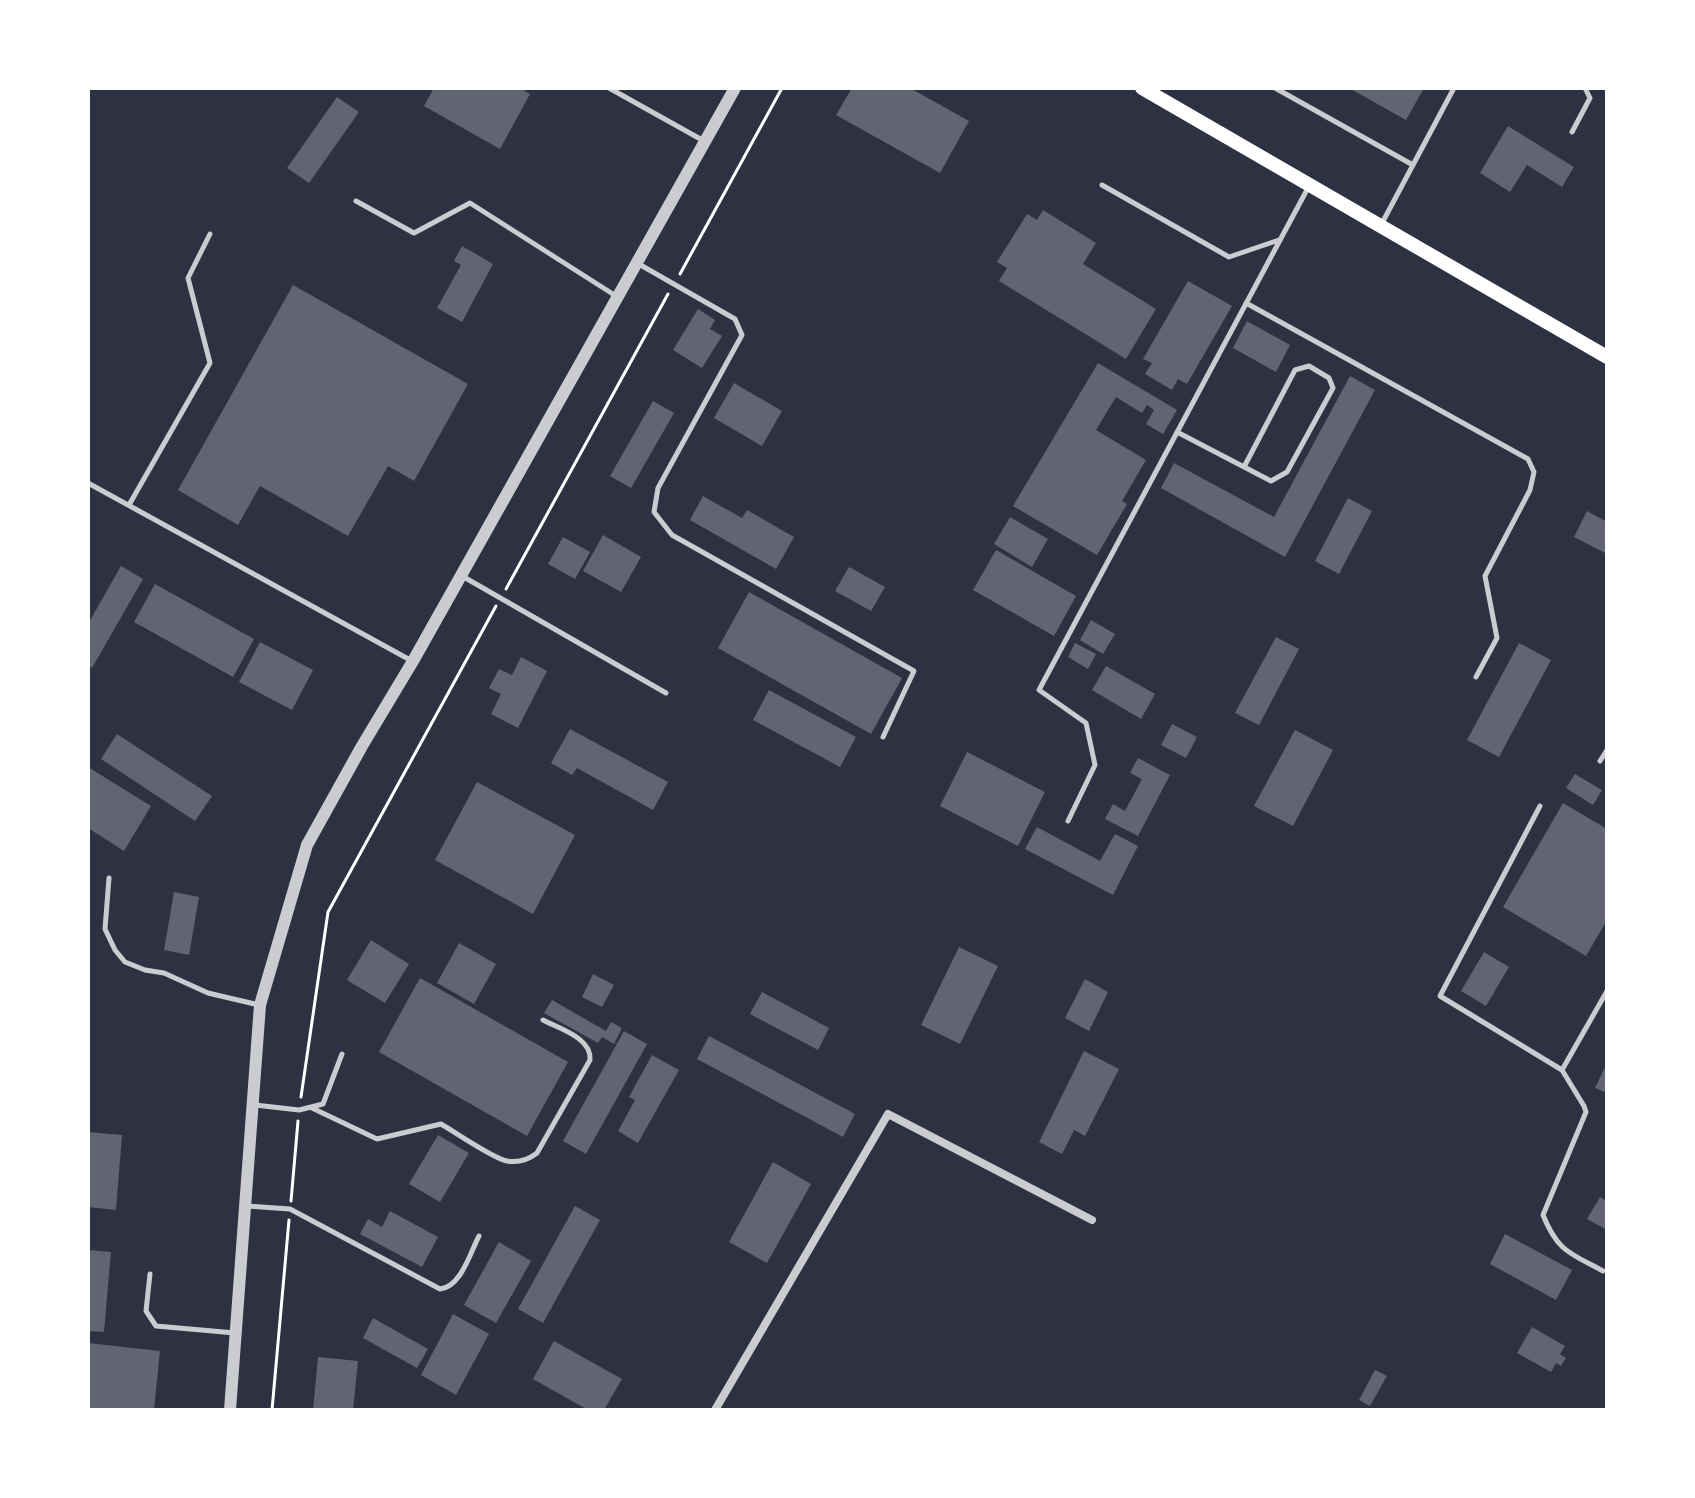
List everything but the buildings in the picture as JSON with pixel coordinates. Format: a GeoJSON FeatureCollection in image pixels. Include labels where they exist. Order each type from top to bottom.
{"type":"FeatureCollection","features":[{"type":"Feature","properties":{"kind":"main road"},"geometry":{"type":"LineString","coordinates":[[1142,88],[1607,357]]}},
{"type":"Feature","properties":{"kind":"street"},"geometry":{"type":"LineString","coordinates":[[230,1410],[260,1005],[307,845],[735,88]]}},
{"type":"Feature","properties":{"kind":"street"},"geometry":{"type":"LineString","coordinates":[[715,1410],[888,1114],[1092,1220]]}},
{"type":"Feature","properties":{"kind":"lane"},"geometry":{"type":"LineString","coordinates":[[609,88],[705,142]]}},
{"type":"Feature","properties":{"kind":"lane"},"geometry":{"type":"LineString","coordinates":[[1275,88],[1413,165]]}},
{"type":"Feature","properties":{"kind":"lane"},"geometry":{"type":"LineString","coordinates":[[1381,226],[1454,88]]}},
{"type":"Feature","properties":{"kind":"lane"},"geometry":{"type":"LineString","coordinates":[[1572,132],[1590,98],[1585,88]]}},
{"type":"Feature","properties":{"kind":"lane"},"geometry":{"type":"LineString","coordinates":[[1102,185],[1229,257],[1280,240]]}},
{"type":"Feature","properties":{"kind":"lane"},"geometry":{"type":"LineString","coordinates":[[1068,821],[1095,765],[1086,723],[1039,690],[1309,185]]}},
{"type":"Feature","properties":{"kind":"lane"},"geometry":{"type":"LineString","coordinates":[[356,201],[414,233],[470,203],[617,297]]}},
{"type":"Feature","properties":{"kind":"lane"},"geometry":{"type":"LineString","coordinates":[[129,505],[210,363],[188,278],[210,234]]}},
{"type":"Feature","properties":{"kind":"lane"},"geometry":{"type":"LineString","coordinates":[[636,262],[735,319],[742,335],[658,488],[654,512],[672,535],[914,671],[883,737]]}},
{"type":"Feature","properties":{"kind":"lane"},"geometry":{"type":"LineString","coordinates":[[1246,303],[1528,459],[1534,472],[1530,490],[1485,576],[1497,638],[1476,677]]}},
{"type":"Feature","properties":{"kind":"lane"},"geometry":{"type":"LineString","coordinates":[[1177,432],[1244,467],[1271,481],[1287,472],[1333,388],[1329,378],[1309,366],[1295,370],[1244,467]]}},
{"type":"Feature","properties":{"kind":"lane"},"geometry":{"type":"LineString","coordinates":[[88,483],[413,661]]}},
{"type":"Feature","properties":{"kind":"lane"},"geometry":{"type":"LineString","coordinates":[[461,576],[666,693]]}},
{"type":"Feature","properties":{"kind":"lane"},"geometry":{"type":"LineString","coordinates":[[1600,761],[1607,750]]}},
{"type":"Feature","properties":{"kind":"lane"},"geometry":{"type":"LineString","coordinates":[[1540,806],[1440,996],[1562,1070],[1584,1106],[1586,1112],[1543,1215],[1551,1235],[1564,1250],[1603,1271]]}},
{"type":"Feature","properties":{"kind":"lane"},"geometry":{"type":"LineString","coordinates":[[109,878],[105,929],[125,962],[164,973],[208,993],[260,1005]]}},
{"type":"Feature","properties":{"kind":"lane"},"geometry":{"type":"LineString","coordinates":[[1562,1070],[1607,991]]}},
{"type":"Feature","properties":{"kind":"lane"},"geometry":{"type":"LineString","coordinates":[[312,1108],[377,1139],[441,1124],[504,1161],[529,1159],[537,1153],[590,1060],[591,1051],[584,1042],[543,1020]]}},
{"type":"Feature","properties":{"kind":"lane"},"geometry":{"type":"LineString","coordinates":[[254,1105],[299,1110],[323,1104],[342,1054]]}},
{"type":"Feature","properties":{"kind":"lane"},"geometry":{"type":"LineString","coordinates":[[246,1206],[290,1209],[440,1289],[449,1288],[456,1282],[479,1236]]}},
{"type":"Feature","properties":{"kind":"lane"},"geometry":{"type":"LineString","coordinates":[[150,1274],[146,1311],[156,1326],[236,1333]]}},
{"type":"Feature","properties":{"kind":"path"},"geometry":{"type":"LineString","coordinates":[[272,1410],[299,1110],[328,912],[782,88]]}}]}
